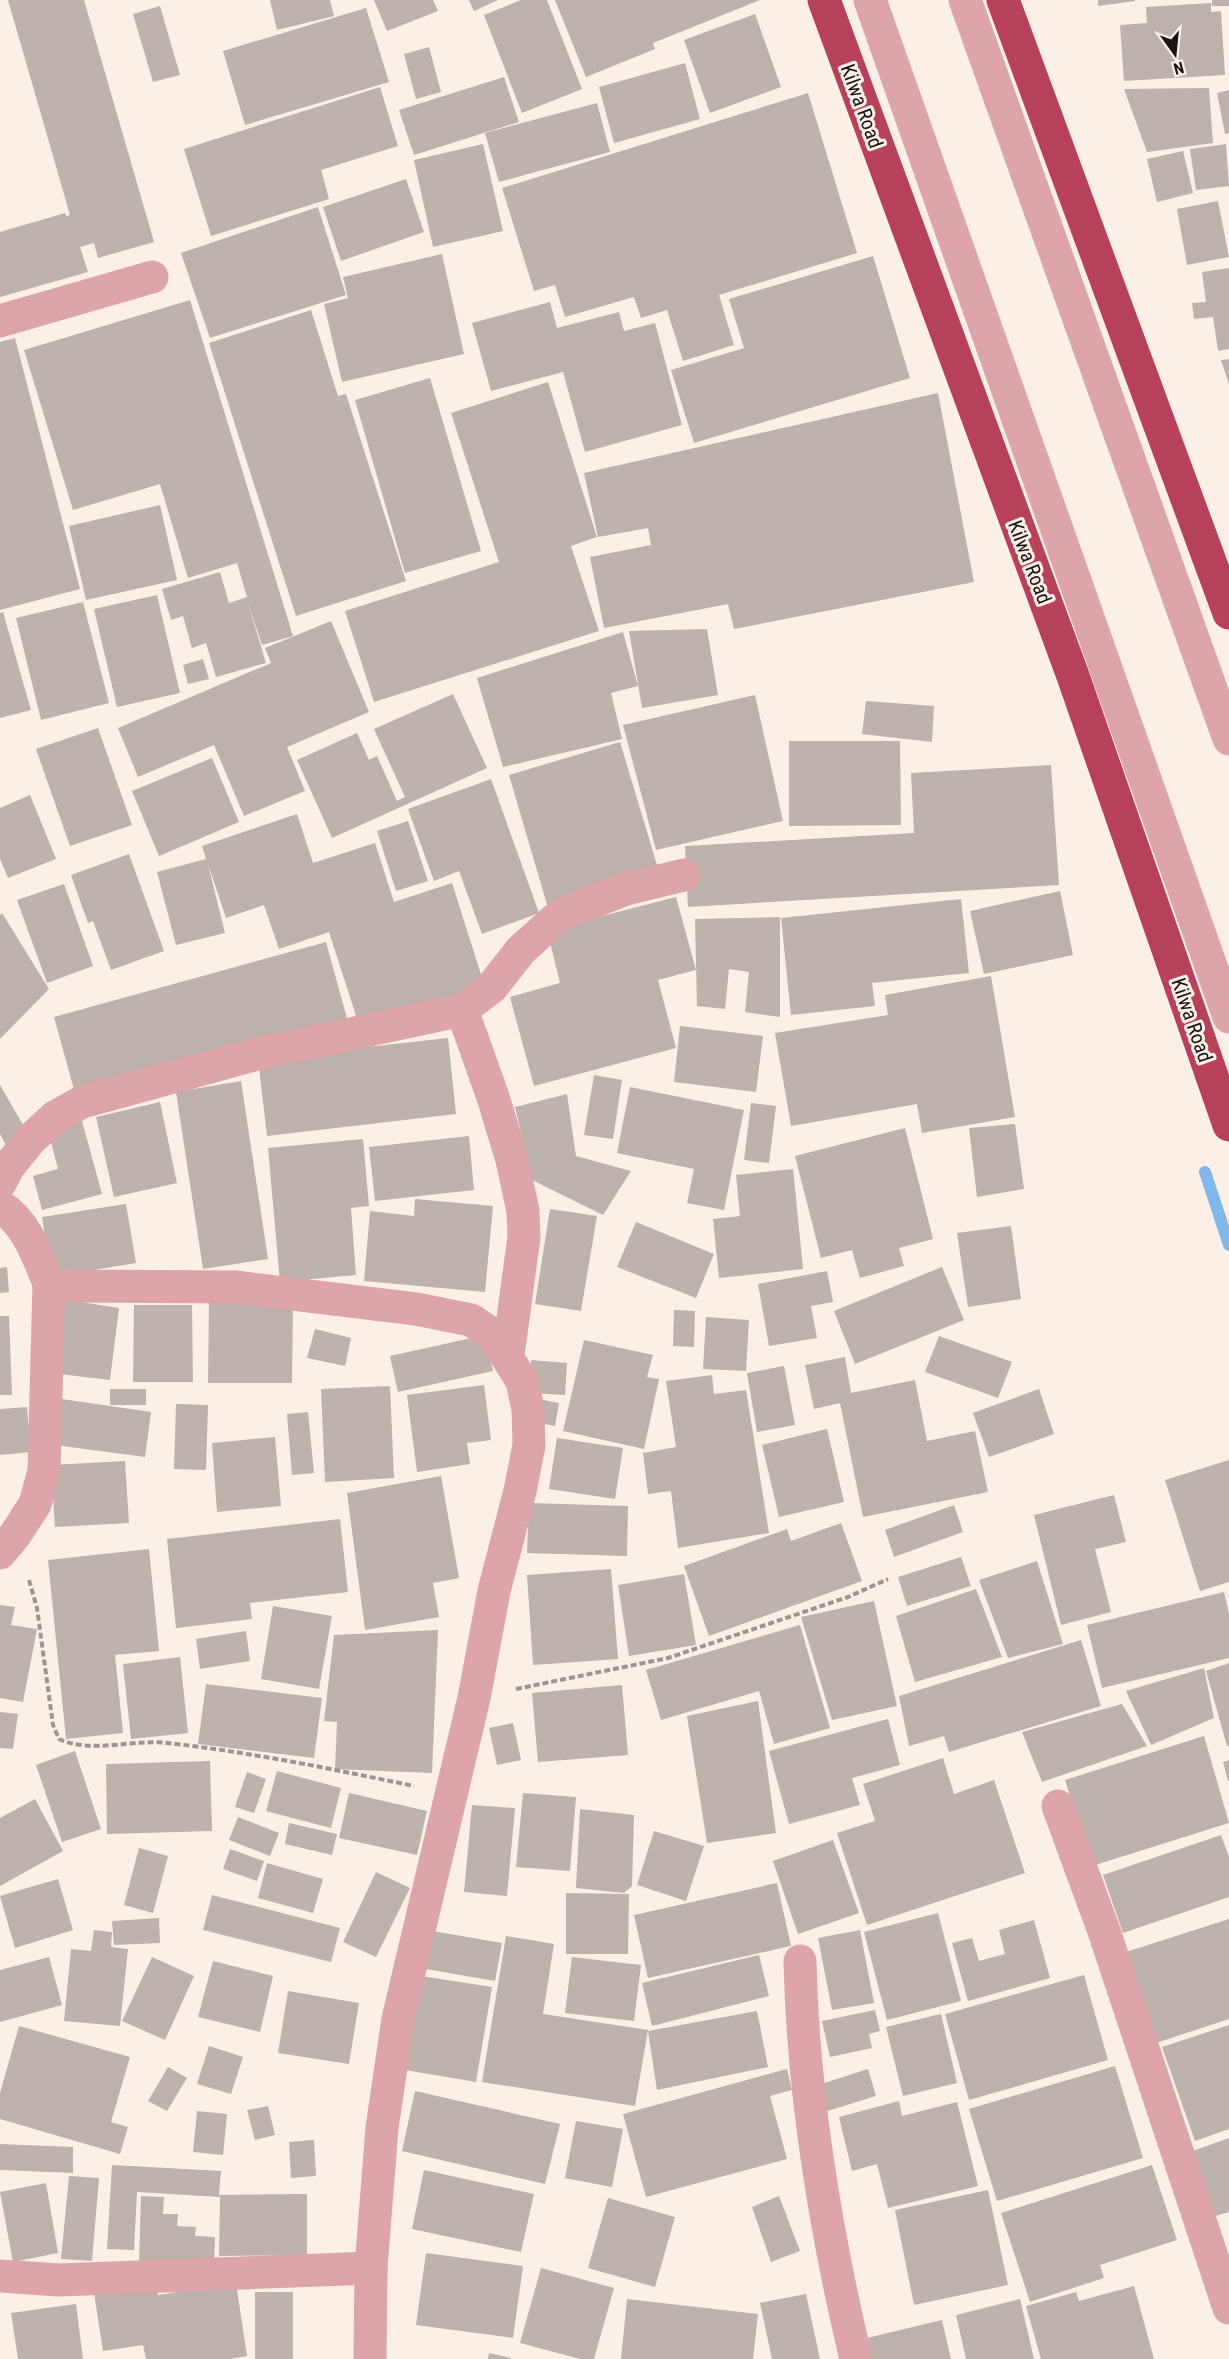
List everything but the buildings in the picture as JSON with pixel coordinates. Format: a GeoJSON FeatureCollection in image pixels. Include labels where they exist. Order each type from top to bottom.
{"type":"FeatureCollection","features":[{"type":"Feature","properties":{"kind":"highway","name":"Kilwa Road"},"geometry":{"type":"LineString","coordinates":[[824,0],[1073,676],[1229,1125]]}},
{"type":"Feature","properties":{"kind":"highway"},"geometry":{"type":"LineString","coordinates":[[1003,0],[1229,613]]}},
{"type":"Feature","properties":{"kind":"street"},"geometry":{"type":"LineString","coordinates":[[870,0],[1229,1017]]}},
{"type":"Feature","properties":{"kind":"street"},"geometry":{"type":"LineString","coordinates":[[965,0],[1229,739]]}},
{"type":"Feature","properties":{"kind":"street"},"geometry":{"type":"LineString","coordinates":[[0,321],[152,277]]}},
{"type":"Feature","properties":{"kind":"street"},"geometry":{"type":"LineString","coordinates":[[0,1183],[31,1139],[55,1117],[82,1102],[257,1054],[462,1010],[492,987],[521,950],[561,914],[626,889],[684,875]]}},
{"type":"Feature","properties":{"kind":"street"},"geometry":{"type":"LineString","coordinates":[[462,1010],[499,1118],[523,1211],[524,1237],[508,1355]]}},
{"type":"Feature","properties":{"kind":"street"},"geometry":{"type":"LineString","coordinates":[[0,1206],[14,1215],[34,1248],[49,1283],[44,1471],[35,1504],[8,1544]]}},
{"type":"Feature","properties":{"kind":"street"},"geometry":{"type":"LineString","coordinates":[[49,1283],[84,1286],[235,1287],[416,1309],[471,1320],[493,1335],[508,1355],[522,1381],[528,1409],[529,1445],[520,1491],[494,1591],[474,1698],[398,2019],[382,2128],[371,2268],[370,2359]]}},
{"type":"Feature","properties":{"kind":"street"},"geometry":{"type":"LineString","coordinates":[[1058,1806],[1104,1931],[1229,2308]]}},
{"type":"Feature","properties":{"kind":"street"},"geometry":{"type":"LineString","coordinates":[[800,1961],[801,2029],[813,2132],[856,2359]]}},
{"type":"Feature","properties":{"kind":"street"},"geometry":{"type":"LineString","coordinates":[[0,2276],[59,2280],[371,2268]]}},
{"type":"Feature","properties":{"kind":"path"},"geometry":{"type":"LineString","coordinates":[[8,1544],[37,1608],[53,1725],[58,1739],[74,1746],[165,1743],[278,1760],[450,1793]]}},
{"type":"Feature","properties":{"kind":"path"},"geometry":{"type":"LineString","coordinates":[[474,1698],[668,1658],[848,1597],[888,1579]]}},
{"type":"Feature","properties":{"kind":"waterway"},"geometry":{"type":"LineString","coordinates":[[1205,1172],[1229,1245]]}}]}
